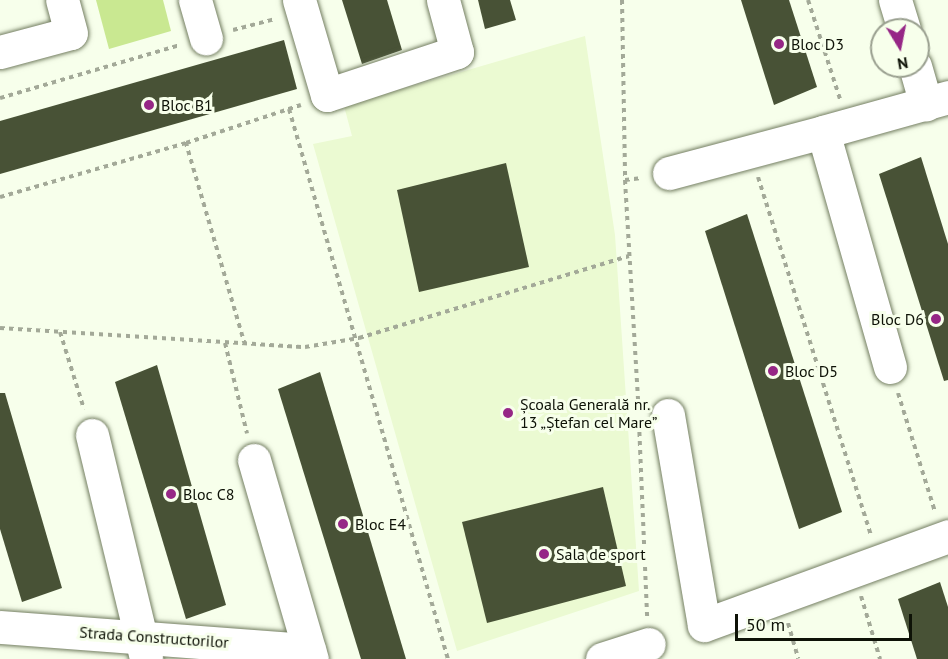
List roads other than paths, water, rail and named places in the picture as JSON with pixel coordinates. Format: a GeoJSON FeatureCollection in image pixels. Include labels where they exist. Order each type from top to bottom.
{"type":"FeatureCollection","features":[{"type":"Feature","properties":{"kind":"lane"},"geometry":{"type":"LineString","coordinates":[[0,52],[71,33],[62,0]]}},
{"type":"Feature","properties":{"kind":"lane"},"geometry":{"type":"LineString","coordinates":[[195,0],[206,38]]}},
{"type":"Feature","properties":{"kind":"lane"},"geometry":{"type":"LineString","coordinates":[[300,6],[327,95],[457,52],[443,0]]}},
{"type":"Feature","properties":{"kind":"lane"},"geometry":{"type":"LineString","coordinates":[[895,0],[900,18]]}},
{"type":"Feature","properties":{"kind":"lane"},"geometry":{"type":"LineString","coordinates":[[669,173],[750,150],[836,130],[937,101],[923,78]]}},
{"type":"Feature","properties":{"kind":"lane"},"geometry":{"type":"LineString","coordinates":[[836,130],[890,367]]}},
{"type":"Feature","properties":{"kind":"lane"},"geometry":{"type":"LineString","coordinates":[[668,415],[705,625],[946,537]]}},
{"type":"Feature","properties":{"kind":"lane"},"geometry":{"type":"LineString","coordinates":[[92,435],[145,647]]}},
{"type":"Feature","properties":{"kind":"lane"},"geometry":{"type":"LineString","coordinates":[[254,460],[310,655]]}},
{"type":"Feature","properties":{"kind":"lane","name":"Strada Constructorilor"},"geometry":{"type":"LineString","coordinates":[[0,627],[145,647],[310,655]]}},
{"type":"Feature","properties":{"kind":"lane"},"geometry":{"type":"LineString","coordinates":[[602,659],[648,644]]}},
{"type":"Feature","properties":{"kind":"place","name":"Bloc D3"},"geometry":{"type":"Point","coordinates":[779,44]}},
{"type":"Feature","properties":{"kind":"place","name":"Bloc B1"},"geometry":{"type":"Point","coordinates":[149,105]}},
{"type":"Feature","properties":{"kind":"place","name":"Bloc D6"},"geometry":{"type":"Point","coordinates":[936,319]}},
{"type":"Feature","properties":{"kind":"place","name":"Bloc D5"},"geometry":{"type":"Point","coordinates":[773,371]}},
{"type":"Feature","properties":{"kind":"place","name":"Școala Generală nr. 13 „Ștefan cel Mare”"},"geometry":{"type":"Point","coordinates":[508,413]}},
{"type":"Feature","properties":{"kind":"place","name":"Bloc C8"},"geometry":{"type":"Point","coordinates":[171,494]}},
{"type":"Feature","properties":{"kind":"place","name":"Bloc E4"},"geometry":{"type":"Point","coordinates":[343,524]}},
{"type":"Feature","properties":{"kind":"place","name":"Sala de sport"},"geometry":{"type":"Point","coordinates":[544,554]}}]}
